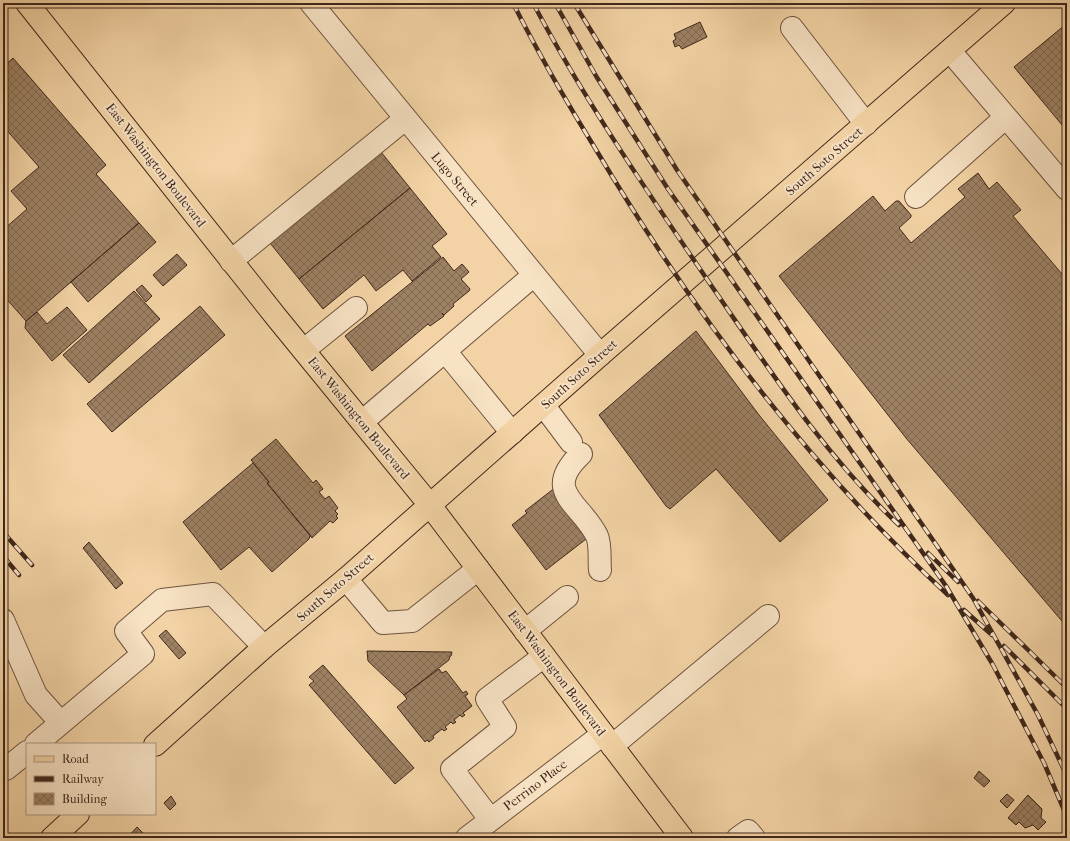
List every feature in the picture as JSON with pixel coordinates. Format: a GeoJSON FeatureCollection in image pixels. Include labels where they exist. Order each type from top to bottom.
{"type":"FeatureCollection","features":[{"type":"Feature","properties":{"kind":"main road","name":"East Washington Boulevard"},"geometry":{"type":"LineString","coordinates":[[27,3],[231,261],[429,504],[682,838]]}},
{"type":"Feature","properties":{"kind":"main road","name":"South Soto Street"},"geometry":{"type":"LineString","coordinates":[[156,744],[264,647],[346,579],[429,504],[544,406],[600,355],[1004,3]]}},
{"type":"Feature","properties":{"kind":"main road"},"geometry":{"type":"LineString","coordinates":[[52,838],[77,815]]}},
{"type":"Feature","properties":{"kind":"street","name":"Lugo Street"},"geometry":{"type":"LineString","coordinates":[[311,3],[600,355]]}},
{"type":"Feature","properties":{"kind":"street"},"geometry":{"type":"LineString","coordinates":[[792,28],[866,124]]}},
{"type":"Feature","properties":{"kind":"street"},"geometry":{"type":"LineString","coordinates":[[950,51],[1067,189]]}},
{"type":"Feature","properties":{"kind":"street"},"geometry":{"type":"LineString","coordinates":[[916,197],[1006,116]]}},
{"type":"Feature","properties":{"kind":"street"},"geometry":{"type":"LineString","coordinates":[[231,261],[405,119]]}},
{"type":"Feature","properties":{"kind":"street"},"geometry":{"type":"LineString","coordinates":[[362,421],[534,275]]}},
{"type":"Feature","properties":{"kind":"street"},"geometry":{"type":"LineString","coordinates":[[304,350],[356,308]]}},
{"type":"Feature","properties":{"kind":"street"},"geometry":{"type":"LineString","coordinates":[[445,351],[512,433]]}},
{"type":"Feature","properties":{"kind":"street"},"geometry":{"type":"LineString","coordinates":[[544,406],[576,448],[563,480],[564,491],[598,537],[600,570]]}},
{"type":"Feature","properties":{"kind":"street"},"geometry":{"type":"LineString","coordinates":[[346,579],[382,623],[412,621],[478,569]]}},
{"type":"Feature","properties":{"kind":"street"},"geometry":{"type":"LineString","coordinates":[[37,743],[143,654],[126,631],[162,600],[213,594],[264,647]]}},
{"type":"Feature","properties":{"kind":"street"},"geometry":{"type":"LineString","coordinates":[[525,631],[567,596]]}},
{"type":"Feature","properties":{"kind":"street","name":"Perrino Place"},"geometry":{"type":"LineString","coordinates":[[467,838],[490,819],[607,740],[768,616]]}},
{"type":"Feature","properties":{"kind":"street"},"geometry":{"type":"LineString","coordinates":[[3,620],[36,695],[61,723]]}},
{"type":"Feature","properties":{"kind":"street"},"geometry":{"type":"LineString","coordinates":[[490,819],[452,769],[505,728],[487,699],[544,656]]}},
{"type":"Feature","properties":{"kind":"street"},"geometry":{"type":"LineString","coordinates":[[3,765],[6,770],[26,753]]}},
{"type":"Feature","properties":{"kind":"street"},"geometry":{"type":"LineString","coordinates":[[738,838],[748,831],[754,838]]}},
{"type":"Feature","properties":{"kind":"building"},"geometry":{"type":"Polygon","coordinates":[[[700,22],[707,37],[682,49],[679,45],[675,47],[673,41],[676,39],[674,34],[700,22]]]}},
{"type":"Feature","properties":{"kind":"building"},"geometry":{"type":"Polygon","coordinates":[[[1065,25],[1067,28],[1067,131],[1014,67],[1065,25]]]}},
{"type":"Feature","properties":{"kind":"building"},"geometry":{"type":"Polygon","coordinates":[[[13,58],[106,165],[96,174],[139,223],[26,321],[3,295],[3,230],[27,209],[11,191],[39,167],[3,126],[3,67],[13,58]]]}},
{"type":"Feature","properties":{"kind":"building"},"geometry":{"type":"Polygon","coordinates":[[[381,152],[410,188],[299,279],[270,243],[381,152]]]}},
{"type":"Feature","properties":{"kind":"building"},"geometry":{"type":"Polygon","coordinates":[[[978,173],[989,189],[997,182],[1021,210],[1013,216],[1067,280],[1067,627],[906,438],[779,276],[873,196],[885,211],[896,201],[899,201],[911,215],[911,217],[899,228],[911,243],[965,197],[958,189],[978,173]]]}},
{"type":"Feature","properties":{"kind":"building"},"geometry":{"type":"Polygon","coordinates":[[[410,188],[447,234],[432,246],[441,257],[412,281],[403,270],[376,291],[364,275],[323,309],[299,279],[410,188]]]}},
{"type":"Feature","properties":{"kind":"building"},"geometry":{"type":"Polygon","coordinates":[[[139,223],[156,242],[88,302],[71,282],[139,223]]]}},
{"type":"Feature","properties":{"kind":"building"},"geometry":{"type":"Polygon","coordinates":[[[177,254],[187,265],[163,286],[153,275],[177,254]]]}},
{"type":"Feature","properties":{"kind":"building"},"geometry":{"type":"Polygon","coordinates":[[[443,257],[454,271],[462,264],[469,272],[461,279],[470,289],[469,291],[453,304],[454,306],[444,315],[442,313],[444,316],[430,326],[428,324],[372,371],[345,336],[443,257]]]}},
{"type":"Feature","properties":{"kind":"building"},"geometry":{"type":"Polygon","coordinates":[[[142,285],[152,296],[146,302],[136,290],[142,285]]]}},
{"type":"Feature","properties":{"kind":"building"},"geometry":{"type":"Polygon","coordinates":[[[134,291],[160,319],[89,383],[63,355],[134,291]]]}},
{"type":"Feature","properties":{"kind":"building"},"geometry":{"type":"Polygon","coordinates":[[[200,306],[225,335],[112,432],[87,404],[200,306]]]}},
{"type":"Feature","properties":{"kind":"building"},"geometry":{"type":"Polygon","coordinates":[[[67,307],[87,330],[52,361],[25,328],[26,321],[37,312],[47,324],[67,307]]]}},
{"type":"Feature","properties":{"kind":"building"},"geometry":{"type":"Polygon","coordinates":[[[696,331],[759,415],[828,500],[780,542],[716,469],[670,509],[666,506],[599,415],[696,331]]]}},
{"type":"Feature","properties":{"kind":"building"},"geometry":{"type":"Polygon","coordinates":[[[276,439],[313,483],[316,480],[323,489],[319,492],[325,499],[329,496],[338,508],[335,511],[338,514],[336,516],[338,518],[333,523],[330,521],[312,538],[267,483],[269,482],[251,460],[276,439]]]}},
{"type":"Feature","properties":{"kind":"building"},"geometry":{"type":"Polygon","coordinates":[[[253,463],[269,482],[267,483],[310,535],[309,539],[272,572],[249,547],[221,570],[183,522],[253,463]]]}},
{"type":"Feature","properties":{"kind":"building"},"geometry":{"type":"Polygon","coordinates":[[[556,487],[590,536],[546,570],[512,525],[527,513],[525,511],[556,487]]]}},
{"type":"Feature","properties":{"kind":"building"},"geometry":{"type":"Polygon","coordinates":[[[89,542],[123,583],[116,589],[83,548],[89,542]]]}},
{"type":"Feature","properties":{"kind":"building"},"geometry":{"type":"Polygon","coordinates":[[[166,630],[186,653],[179,659],[159,636],[166,630]]]}},
{"type":"Feature","properties":{"kind":"building"},"geometry":{"type":"Polygon","coordinates":[[[367,651],[452,652],[449,660],[404,695],[368,661],[367,651]]]}},
{"type":"Feature","properties":{"kind":"building"},"geometry":{"type":"Polygon","coordinates":[[[323,665],[414,768],[395,784],[309,685],[314,681],[309,677],[323,665]]]}},
{"type":"Feature","properties":{"kind":"building"},"geometry":{"type":"Polygon","coordinates":[[[439,669],[442,673],[446,671],[463,693],[466,691],[468,694],[465,696],[472,706],[463,713],[465,715],[462,717],[460,715],[454,720],[456,722],[453,724],[451,722],[445,727],[447,729],[444,731],[442,729],[433,736],[434,738],[429,742],[427,740],[425,742],[397,707],[407,699],[404,695],[439,669]]]}},
{"type":"Feature","properties":{"kind":"building"},"geometry":{"type":"Polygon","coordinates":[[[979,771],[990,781],[984,787],[974,778],[979,771]]]}},
{"type":"Feature","properties":{"kind":"building"},"geometry":{"type":"Polygon","coordinates":[[[1007,794],[1014,800],[1007,808],[1000,801],[1007,794]]]}},
{"type":"Feature","properties":{"kind":"building"},"geometry":{"type":"Polygon","coordinates":[[[1028,795],[1042,809],[1041,818],[1046,822],[1038,830],[1033,825],[1025,828],[1019,822],[1016,825],[1008,818],[1028,795]]]}},
{"type":"Feature","properties":{"kind":"building"},"geometry":{"type":"Polygon","coordinates":[[[171,796],[176,804],[170,810],[164,803],[171,796]]]}},
{"type":"Feature","properties":{"kind":"building"},"geometry":{"type":"Polygon","coordinates":[[[137,827],[148,838],[127,838],[137,827]]]}},
{"type":"Feature","properties":{"kind":"railway"},"geometry":{"type":"LineString","coordinates":[[513,3],[563,95],[632,209],[712,327],[800,440],[847,494],[948,595]]}},
{"type":"Feature","properties":{"kind":"railway"},"geometry":{"type":"LineString","coordinates":[[533,3],[575,77],[620,149],[757,352],[823,442],[872,499],[899,525]]}},
{"type":"Feature","properties":{"kind":"railway"},"geometry":{"type":"LineString","coordinates":[[555,3],[596,76],[668,189],[946,586],[993,665],[1044,763],[1067,817]]}},
{"type":"Feature","properties":{"kind":"railway"},"geometry":{"type":"LineString","coordinates":[[574,3],[677,170],[973,598],[1038,715],[1067,776]]}},
{"type":"Feature","properties":{"kind":"railway"},"geometry":{"type":"LineString","coordinates":[[3,532],[32,565]]}},
{"type":"Feature","properties":{"kind":"railway"},"geometry":{"type":"LineString","coordinates":[[928,553],[958,582]]}},
{"type":"Feature","properties":{"kind":"railway"},"geometry":{"type":"LineString","coordinates":[[3,556],[19,575]]}},
{"type":"Feature","properties":{"kind":"railway"},"geometry":{"type":"LineString","coordinates":[[978,601],[1067,688]]}},
{"type":"Feature","properties":{"kind":"railway"},"geometry":{"type":"LineString","coordinates":[[964,610],[992,635]]}},
{"type":"Feature","properties":{"kind":"railway"},"geometry":{"type":"LineString","coordinates":[[1004,646],[1067,709]]}},
{"type":"Feature","properties":{"kind":"railway"},"geometry":{"type":"LineString","coordinates":[[3,832],[9,838]]}}]}
